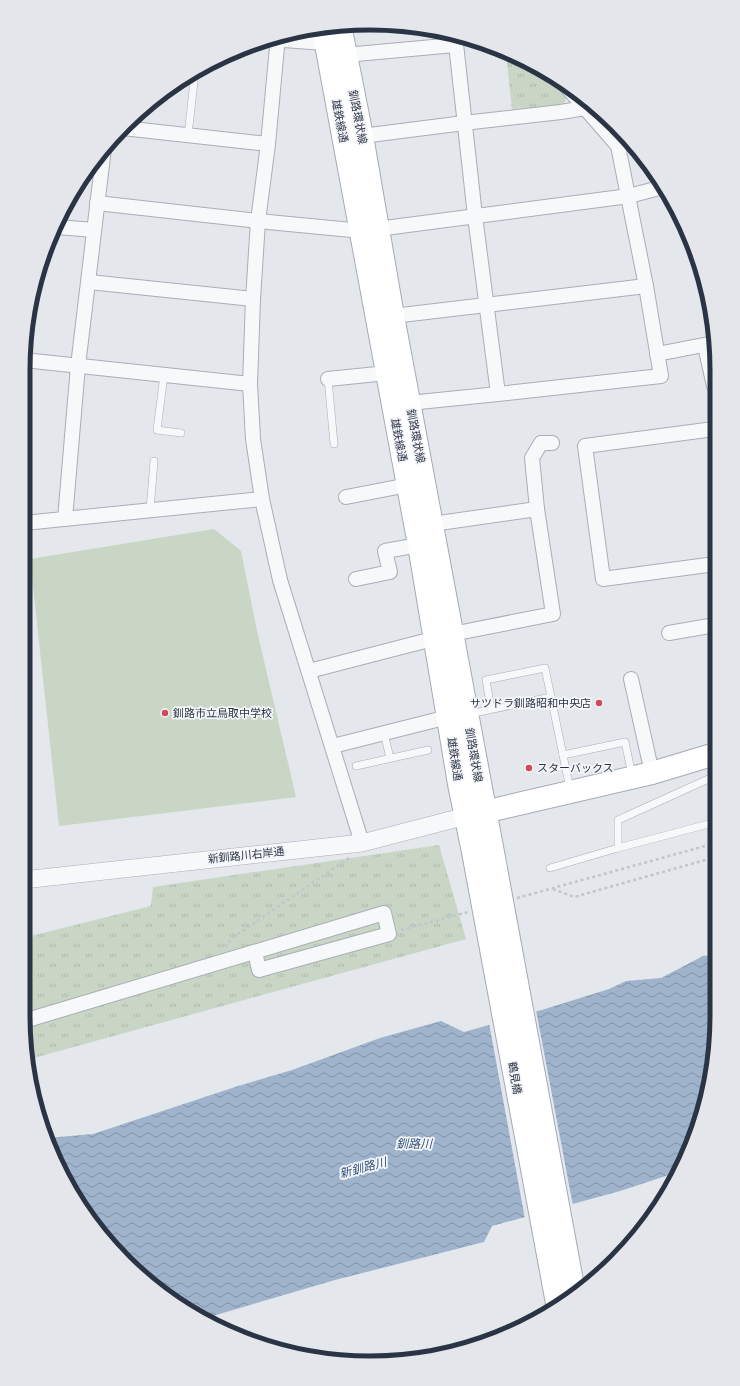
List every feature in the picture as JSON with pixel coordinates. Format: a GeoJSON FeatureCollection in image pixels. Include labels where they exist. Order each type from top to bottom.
{"type":"FeatureCollection","features":[{"type":"Feature","properties":{"kind":"main road","name":"釧路環状線"},"geometry":{"type":"LineString","coordinates":[[341,32],[362,136],[370,230],[393,316],[432,524],[444,636],[476,814]]}},
{"type":"Feature","properties":{"kind":"main road","name":"雄鉄線通"},"geometry":{"type":"LineString","coordinates":[[324,36],[370,230],[387,373],[419,545],[444,636],[448,717],[459,784],[476,814],[483,850]]}},
{"type":"Feature","properties":{"kind":"main road"},"geometry":{"type":"LineString","coordinates":[[476,814],[642,775],[710,755]]}},
{"type":"Feature","properties":{"kind":"main road","name":"鶴見橋"},"geometry":{"type":"LineString","coordinates":[[483,850],[573,1289]]}},
{"type":"Feature","properties":{"kind":"main road","name":"鶴見橋"},"geometry":{"type":"LineString","coordinates":[[483,850],[557,1300]]}},
{"type":"Feature","properties":{"kind":"street"},"geometry":{"type":"LineString","coordinates":[[305,37],[324,36]]}},
{"type":"Feature","properties":{"kind":"street"},"geometry":{"type":"LineString","coordinates":[[345,55],[451,40]]}},
{"type":"Feature","properties":{"kind":"street"},"geometry":{"type":"LineString","coordinates":[[455,41],[475,216],[498,394]]}},
{"type":"Feature","properties":{"kind":"street"},"geometry":{"type":"LineString","coordinates":[[275,44],[268,144],[258,221],[253,299],[250,384],[253,439],[262,499],[280,580],[362,843]]}},
{"type":"Feature","properties":{"kind":"street"},"geometry":{"type":"LineString","coordinates":[[409,404],[661,376],[646,286],[618,146],[581,103]]}},
{"type":"Feature","properties":{"kind":"street"},"geometry":{"type":"LineString","coordinates":[[362,136],[585,108]]}},
{"type":"Feature","properties":{"kind":"street"},"geometry":{"type":"LineString","coordinates":[[131,129],[268,144]]}},
{"type":"Feature","properties":{"kind":"street"},"geometry":{"type":"LineString","coordinates":[[65,519],[78,366],[102,160]]}},
{"type":"Feature","properties":{"kind":"street"},"geometry":{"type":"LineString","coordinates":[[97,203],[258,221],[370,230],[629,196],[657,188]]}},
{"type":"Feature","properties":{"kind":"street"},"geometry":{"type":"LineString","coordinates":[[62,227],[94,230]]}},
{"type":"Feature","properties":{"kind":"street"},"geometry":{"type":"LineString","coordinates":[[89,282],[253,299]]}},
{"type":"Feature","properties":{"kind":"street"},"geometry":{"type":"LineString","coordinates":[[393,316],[646,286]]}},
{"type":"Feature","properties":{"kind":"street"},"geometry":{"type":"LineString","coordinates":[[657,354],[709,344]]}},
{"type":"Feature","properties":{"kind":"street"},"geometry":{"type":"LineString","coordinates":[[30,361],[250,384]]}},
{"type":"Feature","properties":{"kind":"street"},"geometry":{"type":"LineString","coordinates":[[328,379],[387,373]]}},
{"type":"Feature","properties":{"kind":"street"},"geometry":{"type":"LineString","coordinates":[[710,430],[586,446],[603,579],[710,565]]}},
{"type":"Feature","properties":{"kind":"street"},"geometry":{"type":"LineString","coordinates":[[309,671],[444,636],[553,614],[537,510],[532,458],[541,444],[552,443]]}},
{"type":"Feature","properties":{"kind":"street"},"geometry":{"type":"LineString","coordinates":[[346,497],[408,485]]}},
{"type":"Feature","properties":{"kind":"street"},"geometry":{"type":"LineString","coordinates":[[30,522],[262,499]]}},
{"type":"Feature","properties":{"kind":"street"},"geometry":{"type":"LineString","coordinates":[[432,524],[537,510]]}},
{"type":"Feature","properties":{"kind":"street"},"geometry":{"type":"LineString","coordinates":[[356,579],[390,572],[385,551],[419,545]]}},
{"type":"Feature","properties":{"kind":"street"},"geometry":{"type":"LineString","coordinates":[[669,634],[710,626]]}},
{"type":"Feature","properties":{"kind":"street"},"geometry":{"type":"LineString","coordinates":[[631,679],[642,775]]}},
{"type":"Feature","properties":{"kind":"street"},"geometry":{"type":"LineString","coordinates":[[333,746],[448,717]]}},
{"type":"Feature","properties":{"kind":"street","name":"新釧路川右岸通"},"geometry":{"type":"LineString","coordinates":[[30,879],[362,843],[476,814]]}},
{"type":"Feature","properties":{"kind":"street"},"geometry":{"type":"LineString","coordinates":[[30,1019],[384,913],[389,934],[259,970],[255,952]]}},
{"type":"Feature","properties":{"kind":"lane"},"geometry":{"type":"LineString","coordinates":[[188,135],[194,79]]}},
{"type":"Feature","properties":{"kind":"lane"},"geometry":{"type":"LineString","coordinates":[[164,375],[157,430],[181,433]]}},
{"type":"Feature","properties":{"kind":"lane"},"geometry":{"type":"LineString","coordinates":[[328,379],[334,444]]}},
{"type":"Feature","properties":{"kind":"lane"},"geometry":{"type":"LineString","coordinates":[[150,510],[154,461]]}},
{"type":"Feature","properties":{"kind":"lane"},"geometry":{"type":"LineString","coordinates":[[491,709],[486,680],[546,668],[570,791]]}},
{"type":"Feature","properties":{"kind":"lane"},"geometry":{"type":"LineString","coordinates":[[479,712],[551,698]]}},
{"type":"Feature","properties":{"kind":"lane"},"geometry":{"type":"LineString","coordinates":[[384,733],[390,758]]}},
{"type":"Feature","properties":{"kind":"lane"},"geometry":{"type":"LineString","coordinates":[[563,755],[625,742],[642,775]]}},
{"type":"Feature","properties":{"kind":"lane"},"geometry":{"type":"LineString","coordinates":[[356,766],[428,750]]}},
{"type":"Feature","properties":{"kind":"lane"},"geometry":{"type":"LineString","coordinates":[[618,848],[618,820],[710,779]]}},
{"type":"Feature","properties":{"kind":"lane"},"geometry":{"type":"LineString","coordinates":[[550,868],[710,824]]}},
{"type":"Feature","properties":{"kind":"path"},"geometry":{"type":"LineString","coordinates":[[211,965],[232,938],[347,861],[362,843]]}},
{"type":"Feature","properties":{"kind":"path"},"geometry":{"type":"LineString","coordinates":[[516,899],[710,846]]}},
{"type":"Feature","properties":{"kind":"path"},"geometry":{"type":"LineString","coordinates":[[553,888],[574,897],[710,859]]}},
{"type":"Feature","properties":{"kind":"path"},"geometry":{"type":"LineString","coordinates":[[389,934],[471,911]]}},
{"type":"Feature","properties":{"kind":"green space"},"geometry":{"type":"Polygon","coordinates":[[[507,59],[559,87],[567,96],[563,106],[512,109],[507,59]]]}},
{"type":"Feature","properties":{"kind":"green space","name":"釧路市立鳥取中学校"},"geometry":{"type":"Polygon","coordinates":[[[214,529],[241,551],[257,631],[296,797],[59,826],[30,559],[214,529]]]}},
{"type":"Feature","properties":{"kind":"green space"},"geometry":{"type":"Polygon","coordinates":[[[439,845],[466,939],[33,1058],[30,1016],[30,936],[151,906],[153,887],[439,845]]]}},
{"type":"Feature","properties":{"kind":"water","name":"釧路川"},"geometry":{"type":"Polygon","coordinates":[[[710,955],[710,1016],[707,1060],[692,1125],[670,1175],[620,1191],[492,1226],[484,1242],[335,1280],[212,1316],[181,1299],[163,1286],[146,1272],[114,1240],[87,1205],[65,1166],[53,1137],[93,1134],[235,1087],[292,1070],[380,1038],[441,1021],[464,1032],[609,989],[626,981],[661,978],[703,956],[710,955]]]}},
{"type":"Feature","properties":{"kind":"pier"},"geometry":{"type":"Polygon","coordinates":[[[536,1010],[573,1206],[525,1219],[489,1023],[536,1010]]]}},
{"type":"Feature","properties":{"kind":"place","name":"サツドラ釧路昭和中央店"},"geometry":{"type":"Point","coordinates":[599,703]}},
{"type":"Feature","properties":{"kind":"place","name":"釧路市立鳥取中学校"},"geometry":{"type":"Point","coordinates":[165,713]}},
{"type":"Feature","properties":{"kind":"place","name":"スターバックス"},"geometry":{"type":"Point","coordinates":[529,768]}},
{"type":"Feature","properties":{"kind":"water label","name":"新釧路川"},"geometry":{"type":"Point","coordinates":[363,1168]}}]}
